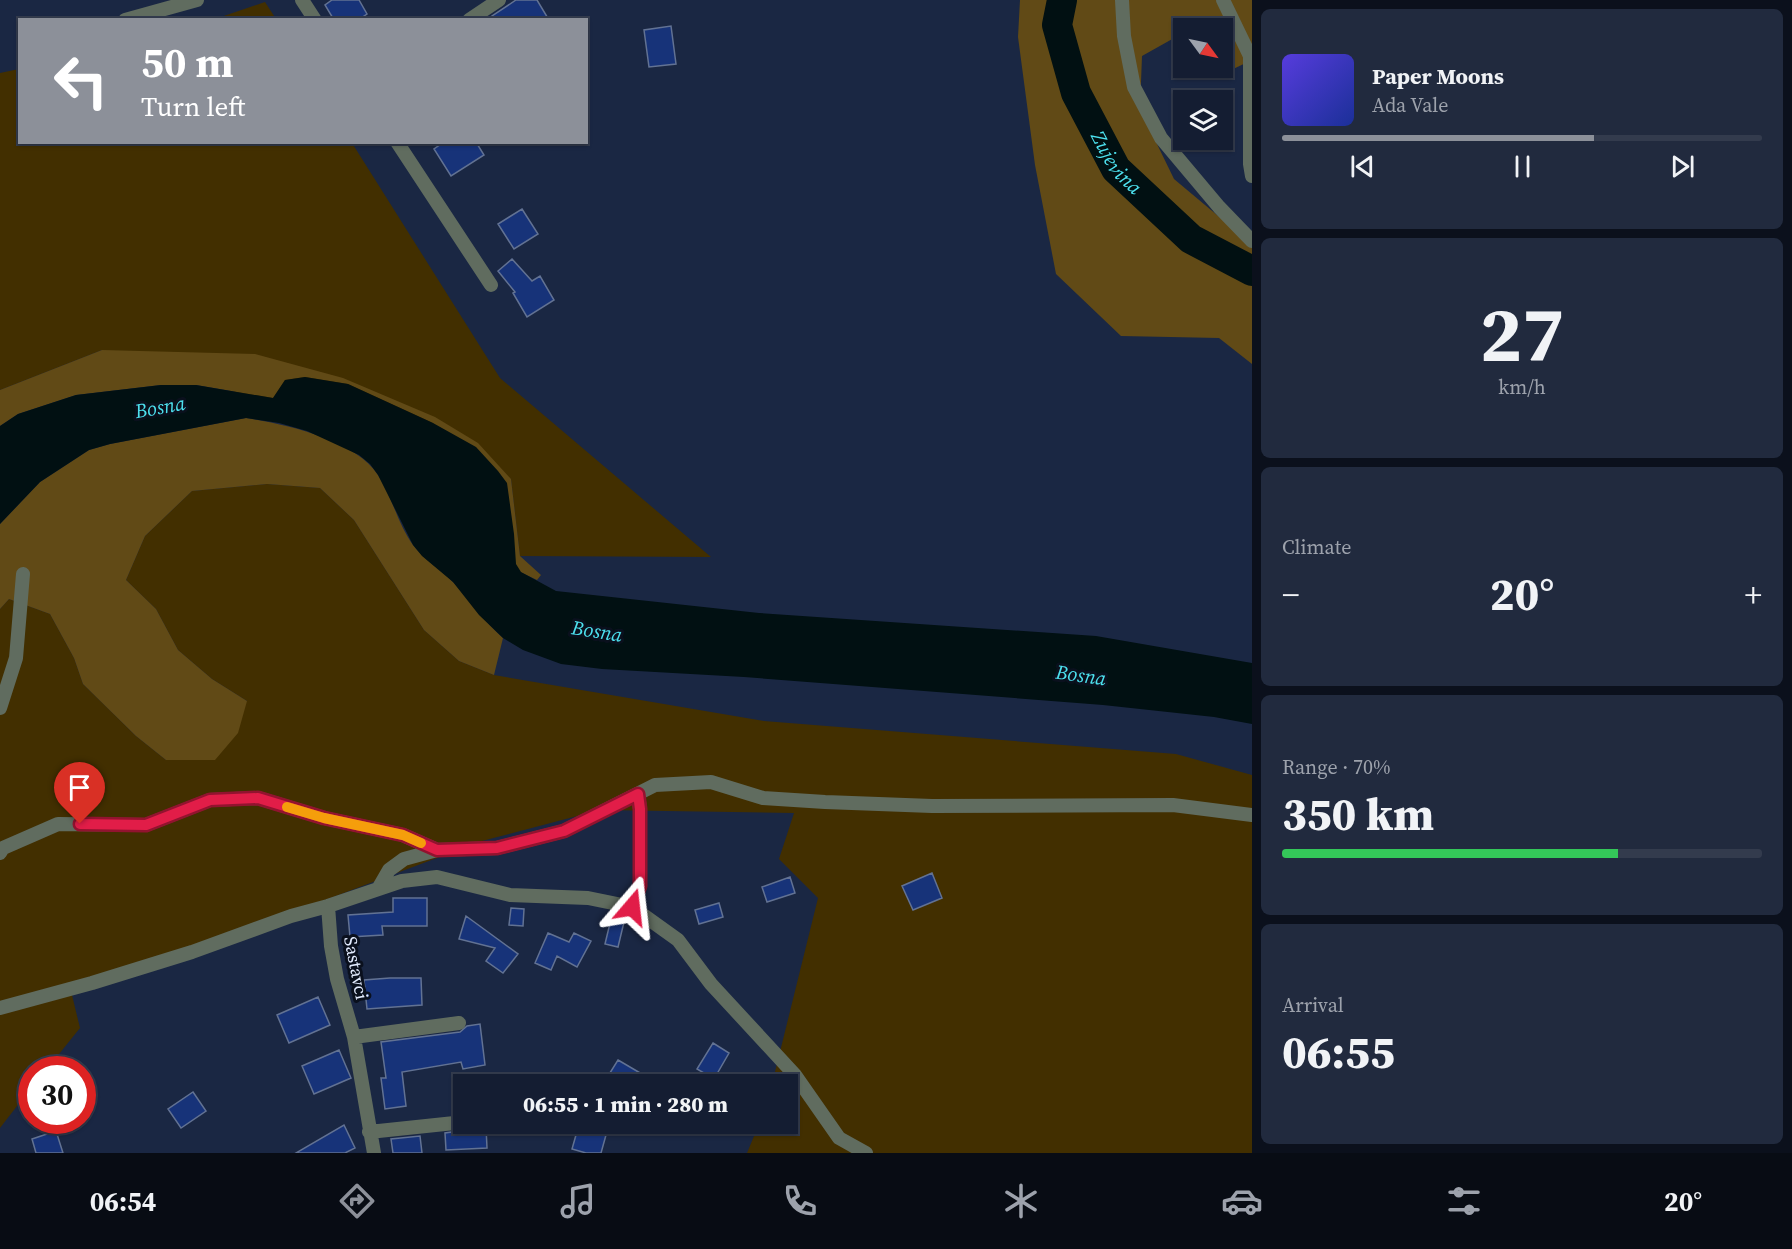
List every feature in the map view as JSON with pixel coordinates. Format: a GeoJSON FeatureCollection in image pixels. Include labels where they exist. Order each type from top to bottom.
{"type":"FeatureCollection","features":[{"type":"Feature","properties":{"kind":"street"},"geometry":{"type":"LineString","coordinates":[[132,18],[197,0]]}},
{"type":"Feature","properties":{"kind":"street"},"geometry":{"type":"LineString","coordinates":[[302,0],[314,18]]}},
{"type":"Feature","properties":{"kind":"street"},"geometry":{"type":"LineString","coordinates":[[472,18],[499,0]]}},
{"type":"Feature","properties":{"kind":"street"},"geometry":{"type":"LineString","coordinates":[[1122,0],[1124,36],[1134,87],[1161,138],[1219,207],[1252,241]]}},
{"type":"Feature","properties":{"kind":"street"},"geometry":{"type":"LineString","coordinates":[[1223,0],[1250,56],[1252,176]]}},
{"type":"Feature","properties":{"kind":"street"},"geometry":{"type":"LineString","coordinates":[[398,144],[491,285]]}},
{"type":"Feature","properties":{"kind":"street"},"geometry":{"type":"LineString","coordinates":[[0,708],[16,658],[23,574]]}},
{"type":"Feature","properties":{"kind":"street"},"geometry":{"type":"LineString","coordinates":[[378,889],[389,870],[404,859],[437,850],[497,848],[564,831],[655,785],[711,782],[763,798],[814,802],[932,806],[1173,805],[1252,815]]}},
{"type":"Feature","properties":{"kind":"street"},"geometry":{"type":"LineString","coordinates":[[632,907],[640,886],[638,794]]}},
{"type":"Feature","properties":{"kind":"street"},"geometry":{"type":"LineString","coordinates":[[0,853],[3,848],[58,824],[146,825],[210,800],[258,798],[324,818],[403,835],[437,850]]}},
{"type":"Feature","properties":{"kind":"street"},"geometry":{"type":"LineString","coordinates":[[0,1008],[192,952],[291,916],[402,881],[436,877],[510,895],[588,898],[632,907],[678,940],[711,984],[795,1075],[839,1138],[867,1153]]}},
{"type":"Feature","properties":{"kind":"street","name":"Sastavci"},"geometry":{"type":"LineString","coordinates":[[328,906],[331,946],[337,979],[354,1037],[374,1153]]}},
{"type":"Feature","properties":{"kind":"street"},"geometry":{"type":"LineString","coordinates":[[354,1037],[459,1023]]}},
{"type":"Feature","properties":{"kind":"street"},"geometry":{"type":"LineString","coordinates":[[369,1131],[453,1123]]}},
{"type":"Feature","properties":{"kind":"shaded area"},"geometry":{"type":"Polygon","coordinates":[[[1020,0],[1252,0],[1252,60],[1233,69],[1233,18],[1173,18],[1173,39],[1142,56],[1140,109],[1174,179],[1252,242],[1252,364],[1219,338],[1121,336],[1056,274],[1035,165],[1018,37],[1020,0]]]}},
{"type":"Feature","properties":{"kind":"shaded area"},"geometry":{"type":"Polygon","coordinates":[[[265,2],[275,18],[218,18],[265,2]]]}},
{"type":"Feature","properties":{"kind":"shaded area"},"geometry":{"type":"Polygon","coordinates":[[[18,69],[18,144],[353,144],[500,378],[711,557],[520,556],[511,479],[102,350],[0,390],[0,73],[18,69]]]}},
{"type":"Feature","properties":{"kind":"shaded area"},"geometry":{"type":"Polygon","coordinates":[[[102,350],[255,354],[343,378],[435,417],[478,443],[511,479],[520,556],[541,575],[537,580],[520,572],[433,423],[348,384],[305,377],[285,380],[273,398],[196,385],[161,385],[76,395],[18,414],[0,426],[0,390],[102,350]]]}},
{"type":"Feature","properties":{"kind":"shaded area"},"geometry":{"type":"Polygon","coordinates":[[[246,418],[299,429],[337,443],[368,463],[383,483],[413,545],[454,583],[503,638],[494,675],[459,661],[424,630],[354,520],[320,488],[267,484],[192,491],[145,536],[126,580],[156,609],[178,650],[212,679],[247,701],[238,733],[215,760],[166,760],[136,736],[83,684],[74,658],[50,614],[9,599],[0,609],[0,524],[40,482],[89,450],[246,418]]]}},
{"type":"Feature","properties":{"kind":"shaded area"},"geometry":{"type":"Polygon","coordinates":[[[267,484],[320,488],[354,520],[424,630],[459,661],[494,675],[764,721],[1176,754],[1252,775],[1252,1153],[747,1153],[755,1134],[798,1134],[798,1074],[774,1074],[818,898],[779,859],[794,813],[600,810],[482,841],[72,995],[80,1028],[57,1056],[18,1056],[18,1105],[0,1128],[0,609],[9,599],[50,614],[74,658],[83,684],[136,736],[166,760],[247,701],[212,679],[178,650],[156,609],[126,580],[145,536],[192,491],[267,484]]]}},
{"type":"Feature","properties":{"kind":"water","name":"Bosna"},"geometry":{"type":"Polygon","coordinates":[[[305,377],[348,384],[433,423],[476,447],[507,483],[516,564],[521,572],[556,591],[759,613],[1096,636],[1252,663],[1252,724],[1214,717],[1103,705],[744,677],[602,669],[561,664],[523,650],[503,638],[479,615],[453,582],[422,556],[413,545],[378,475],[370,464],[359,455],[307,431],[279,423],[246,418],[89,450],[40,482],[0,524],[0,426],[18,414],[76,395],[161,385],[196,385],[273,398],[285,380],[305,377]]]}},
{"type":"Feature","properties":{"kind":"building"},"geometry":{"type":"Polygon","coordinates":[[[332,0],[359,0],[367,14],[361,18],[333,18],[325,5],[332,0]]]}},
{"type":"Feature","properties":{"kind":"building"},"geometry":{"type":"Polygon","coordinates":[[[516,0],[537,0],[548,18],[489,18],[516,0]]]}},
{"type":"Feature","properties":{"kind":"building"},"geometry":{"type":"Polygon","coordinates":[[[671,26],[676,64],[649,67],[644,30],[671,26]]]}},
{"type":"Feature","properties":{"kind":"building"},"geometry":{"type":"Polygon","coordinates":[[[441,144],[477,144],[484,155],[451,176],[434,149],[441,144]]]}},
{"type":"Feature","properties":{"kind":"building"},"geometry":{"type":"Polygon","coordinates":[[[522,209],[538,234],[514,249],[498,224],[522,209]]]}},
{"type":"Feature","properties":{"kind":"building"},"geometry":{"type":"Polygon","coordinates":[[[512,259],[532,281],[540,276],[554,300],[527,317],[513,293],[515,292],[498,271],[512,259]]]}},
{"type":"Feature","properties":{"kind":"building"},"geometry":{"type":"Polygon","coordinates":[[[932,873],[942,898],[913,910],[902,886],[932,873]]]}},
{"type":"Feature","properties":{"kind":"building"},"geometry":{"type":"Polygon","coordinates":[[[790,877],[795,893],[767,902],[762,887],[790,877]]]}},
{"type":"Feature","properties":{"kind":"building"},"geometry":{"type":"Polygon","coordinates":[[[393,898],[427,898],[427,926],[382,926],[383,935],[350,937],[348,915],[393,912],[393,898]]]}},
{"type":"Feature","properties":{"kind":"building"},"geometry":{"type":"Polygon","coordinates":[[[719,903],[723,917],[699,924],[695,910],[719,903]]]}},
{"type":"Feature","properties":{"kind":"building"},"geometry":{"type":"Polygon","coordinates":[[[511,908],[524,909],[523,926],[509,925],[511,908]]]}},
{"type":"Feature","properties":{"kind":"building"},"geometry":{"type":"Polygon","coordinates":[[[466,916],[518,954],[503,973],[486,961],[495,948],[459,939],[466,916]]]}},
{"type":"Feature","properties":{"kind":"building"},"geometry":{"type":"Polygon","coordinates":[[[611,919],[624,922],[618,947],[605,944],[611,919]]]}},
{"type":"Feature","properties":{"kind":"building"},"geometry":{"type":"Polygon","coordinates":[[[548,933],[569,942],[574,933],[591,941],[577,967],[557,956],[551,970],[535,963],[548,933]]]}},
{"type":"Feature","properties":{"kind":"building"},"geometry":{"type":"Polygon","coordinates":[[[421,978],[422,1005],[367,1009],[364,980],[421,978]]]}},
{"type":"Feature","properties":{"kind":"building"},"geometry":{"type":"Polygon","coordinates":[[[318,997],[330,1025],[289,1043],[277,1015],[318,997]]]}},
{"type":"Feature","properties":{"kind":"building"},"geometry":{"type":"Polygon","coordinates":[[[480,1024],[485,1065],[463,1069],[461,1062],[402,1072],[406,1106],[385,1109],[381,1078],[386,1078],[381,1042],[460,1032],[467,1026],[480,1024]]]}},
{"type":"Feature","properties":{"kind":"building"},"geometry":{"type":"Polygon","coordinates":[[[713,1043],[729,1053],[717,1074],[706,1074],[697,1069],[713,1043]]]}},
{"type":"Feature","properties":{"kind":"building"},"geometry":{"type":"Polygon","coordinates":[[[339,1050],[351,1078],[314,1094],[302,1066],[339,1050]]]}},
{"type":"Feature","properties":{"kind":"building"},"geometry":{"type":"Polygon","coordinates":[[[618,1060],[642,1074],[609,1074],[618,1060]]]}},
{"type":"Feature","properties":{"kind":"building"},"geometry":{"type":"Polygon","coordinates":[[[193,1092],[206,1111],[181,1128],[168,1109],[193,1092]]]}},
{"type":"Feature","properties":{"kind":"building"},"geometry":{"type":"Polygon","coordinates":[[[344,1125],[355,1148],[345,1153],[296,1153],[344,1125]]]}},
{"type":"Feature","properties":{"kind":"building"},"geometry":{"type":"Polygon","coordinates":[[[445,1133],[486,1134],[487,1148],[446,1150],[445,1133]]]}},
{"type":"Feature","properties":{"kind":"building"},"geometry":{"type":"Polygon","coordinates":[[[47,1134],[57,1134],[63,1153],[36,1153],[32,1139],[47,1134]]]}},
{"type":"Feature","properties":{"kind":"building"},"geometry":{"type":"Polygon","coordinates":[[[576,1134],[606,1135],[601,1153],[586,1153],[572,1149],[576,1134]]]}},
{"type":"Feature","properties":{"kind":"building"},"geometry":{"type":"Polygon","coordinates":[[[420,1136],[422,1153],[393,1153],[391,1139],[420,1136]]]}},
{"type":"Feature","properties":{"kind":"waterway","name":"Zujevina"},"geometry":{"type":"LineString","coordinates":[[1062,0],[1057,25],[1076,93],[1116,169],[1191,239],[1252,271]]}},
{"type":"Feature","properties":{"kind":"slow traffic"},"geometry":{"type":"LineString","coordinates":[[287,807],[324,818],[403,835],[421,843]]}},
{"type":"Feature","properties":{"kind":"route"},"geometry":{"type":"LineString","coordinates":[[80,824],[146,825],[210,800],[258,798],[324,818],[403,835],[437,850],[497,848],[564,831],[638,794],[640,886],[632,907]]}}]}
